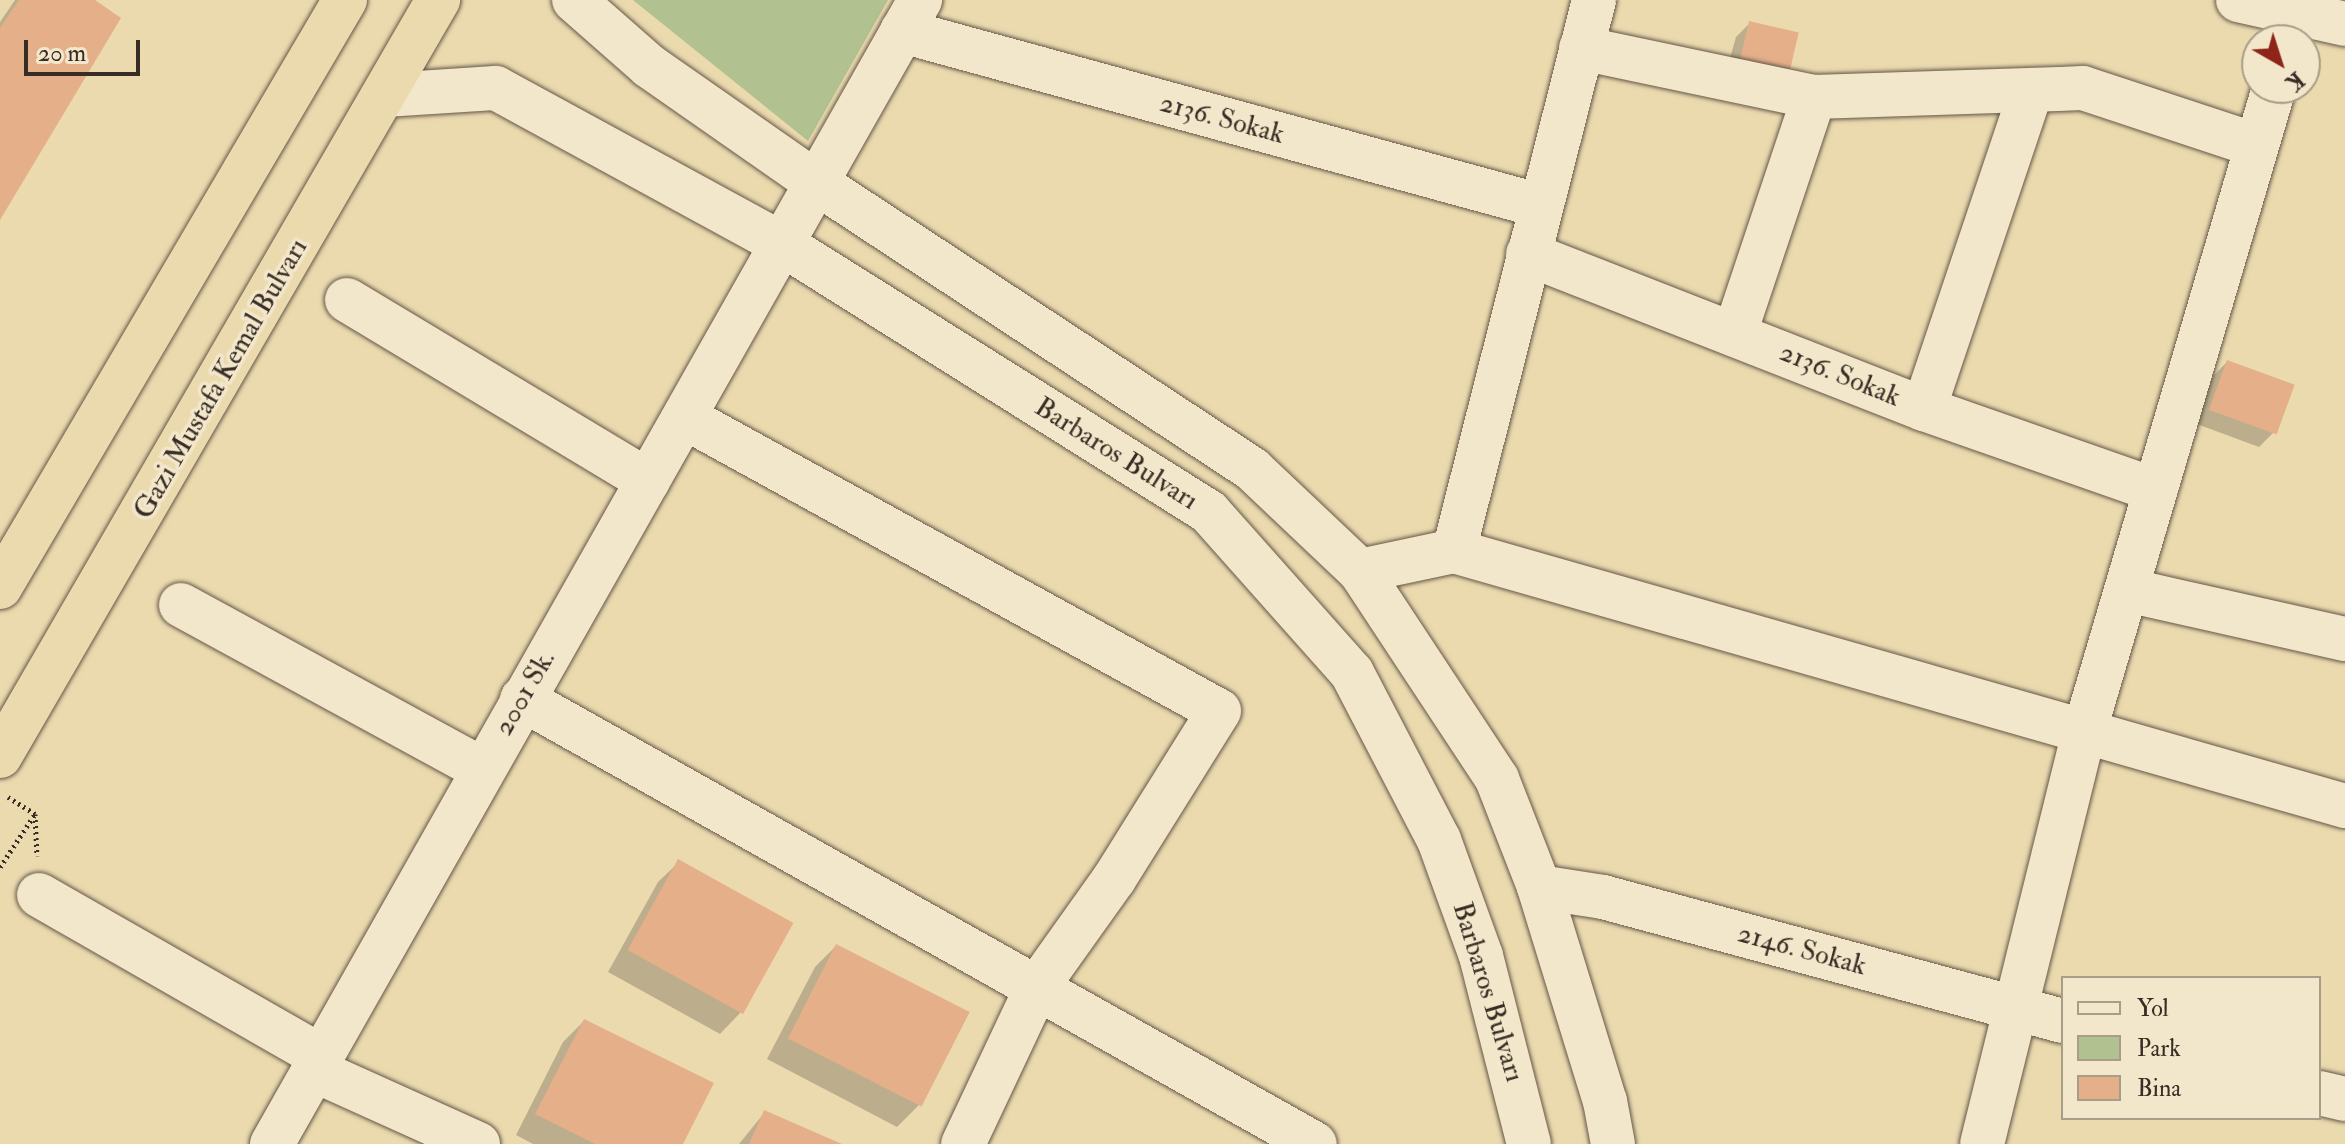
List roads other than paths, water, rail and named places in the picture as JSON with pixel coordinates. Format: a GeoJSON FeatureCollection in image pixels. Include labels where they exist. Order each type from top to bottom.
{"type":"FeatureCollection","features":[{"type":"Feature","properties":{"kind":"highway"},"geometry":{"type":"LineString","coordinates":[[0,587],[345,0]]}},
{"type":"Feature","properties":{"kind":"highway","name":"Gazi Mustafa Kemal Bulvarı"},"geometry":{"type":"LineString","coordinates":[[0,756],[387,95],[438,0]]}},
{"type":"Feature","properties":{"kind":"street"},"geometry":{"type":"LineString","coordinates":[[574,0],[649,66],[817,183],[1252,469],[1360,571],[1497,779],[1539,887],[1605,1101],[1613,1144]]}},
{"type":"Feature","properties":{"kind":"street"},"geometry":{"type":"LineString","coordinates":[[1454,551],[1594,0]]}},
{"type":"Feature","properties":{"kind":"street"},"geometry":{"type":"LineString","coordinates":[[2238,0],[2289,24]]}},
{"type":"Feature","properties":{"kind":"street","name":"2001 Sk."},"geometry":{"type":"LineString","coordinates":[[272,1144],[911,16]]}},
{"type":"Feature","properties":{"kind":"street","name":"2136. Sokak"},"geometry":{"type":"LineString","coordinates":[[911,16],[1541,206]]}},
{"type":"Feature","properties":{"kind":"street"},"geometry":{"type":"LineString","coordinates":[[2321,25],[2345,24]]}},
{"type":"Feature","properties":{"kind":"street"},"geometry":{"type":"LineString","coordinates":[[1581,48],[1814,97],[2083,88],[2255,145]]}},
{"type":"Feature","properties":{"kind":"street","name":"Barbaros Bulvarı"},"geometry":{"type":"LineString","coordinates":[[387,95],[496,88],[782,244],[1209,512],[1352,673],[1439,840],[1481,956],[1529,1144]]}},
{"type":"Feature","properties":{"kind":"street"},"geometry":{"type":"LineString","coordinates":[[1924,409],[2031,91]]}},
{"type":"Feature","properties":{"kind":"street"},"geometry":{"type":"LineString","coordinates":[[1735,333],[1814,97]]}},
{"type":"Feature","properties":{"kind":"street"},"geometry":{"type":"LineString","coordinates":[[1982,1144],[2019,1009],[2084,733],[2269,104]]}},
{"type":"Feature","properties":{"kind":"street","name":"2136. Sokak"},"geometry":{"type":"LineString","coordinates":[[1528,254],[1924,409],[2155,490]]}},
{"type":"Feature","properties":{"kind":"street"},"geometry":{"type":"LineString","coordinates":[[347,300],[648,481]]}},
{"type":"Feature","properties":{"kind":"street"},"geometry":{"type":"LineString","coordinates":[[684,417],[1219,711],[1114,879],[1037,987],[963,1144]]}},
{"type":"Feature","properties":{"kind":"street"},"geometry":{"type":"LineString","coordinates":[[1360,571],[1454,551],[2345,806]]}},
{"type":"Feature","properties":{"kind":"street"},"geometry":{"type":"LineString","coordinates":[[2127,590],[2345,639]]}},
{"type":"Feature","properties":{"kind":"street"},"geometry":{"type":"LineString","coordinates":[[181,605],[482,769]]}},
{"type":"Feature","properties":{"kind":"street"},"geometry":{"type":"LineString","coordinates":[[522,699],[1315,1144]]}},
{"type":"Feature","properties":{"kind":"street","name":"2146. Sokak"},"geometry":{"type":"LineString","coordinates":[[1539,887],[1603,897],[2061,1020]]}},
{"type":"Feature","properties":{"kind":"street"},"geometry":{"type":"LineString","coordinates":[[39,895],[318,1064],[478,1144]]}},
{"type":"Feature","properties":{"kind":"street"},"geometry":{"type":"LineString","coordinates":[[2321,1093],[2345,1099]]}}]}
